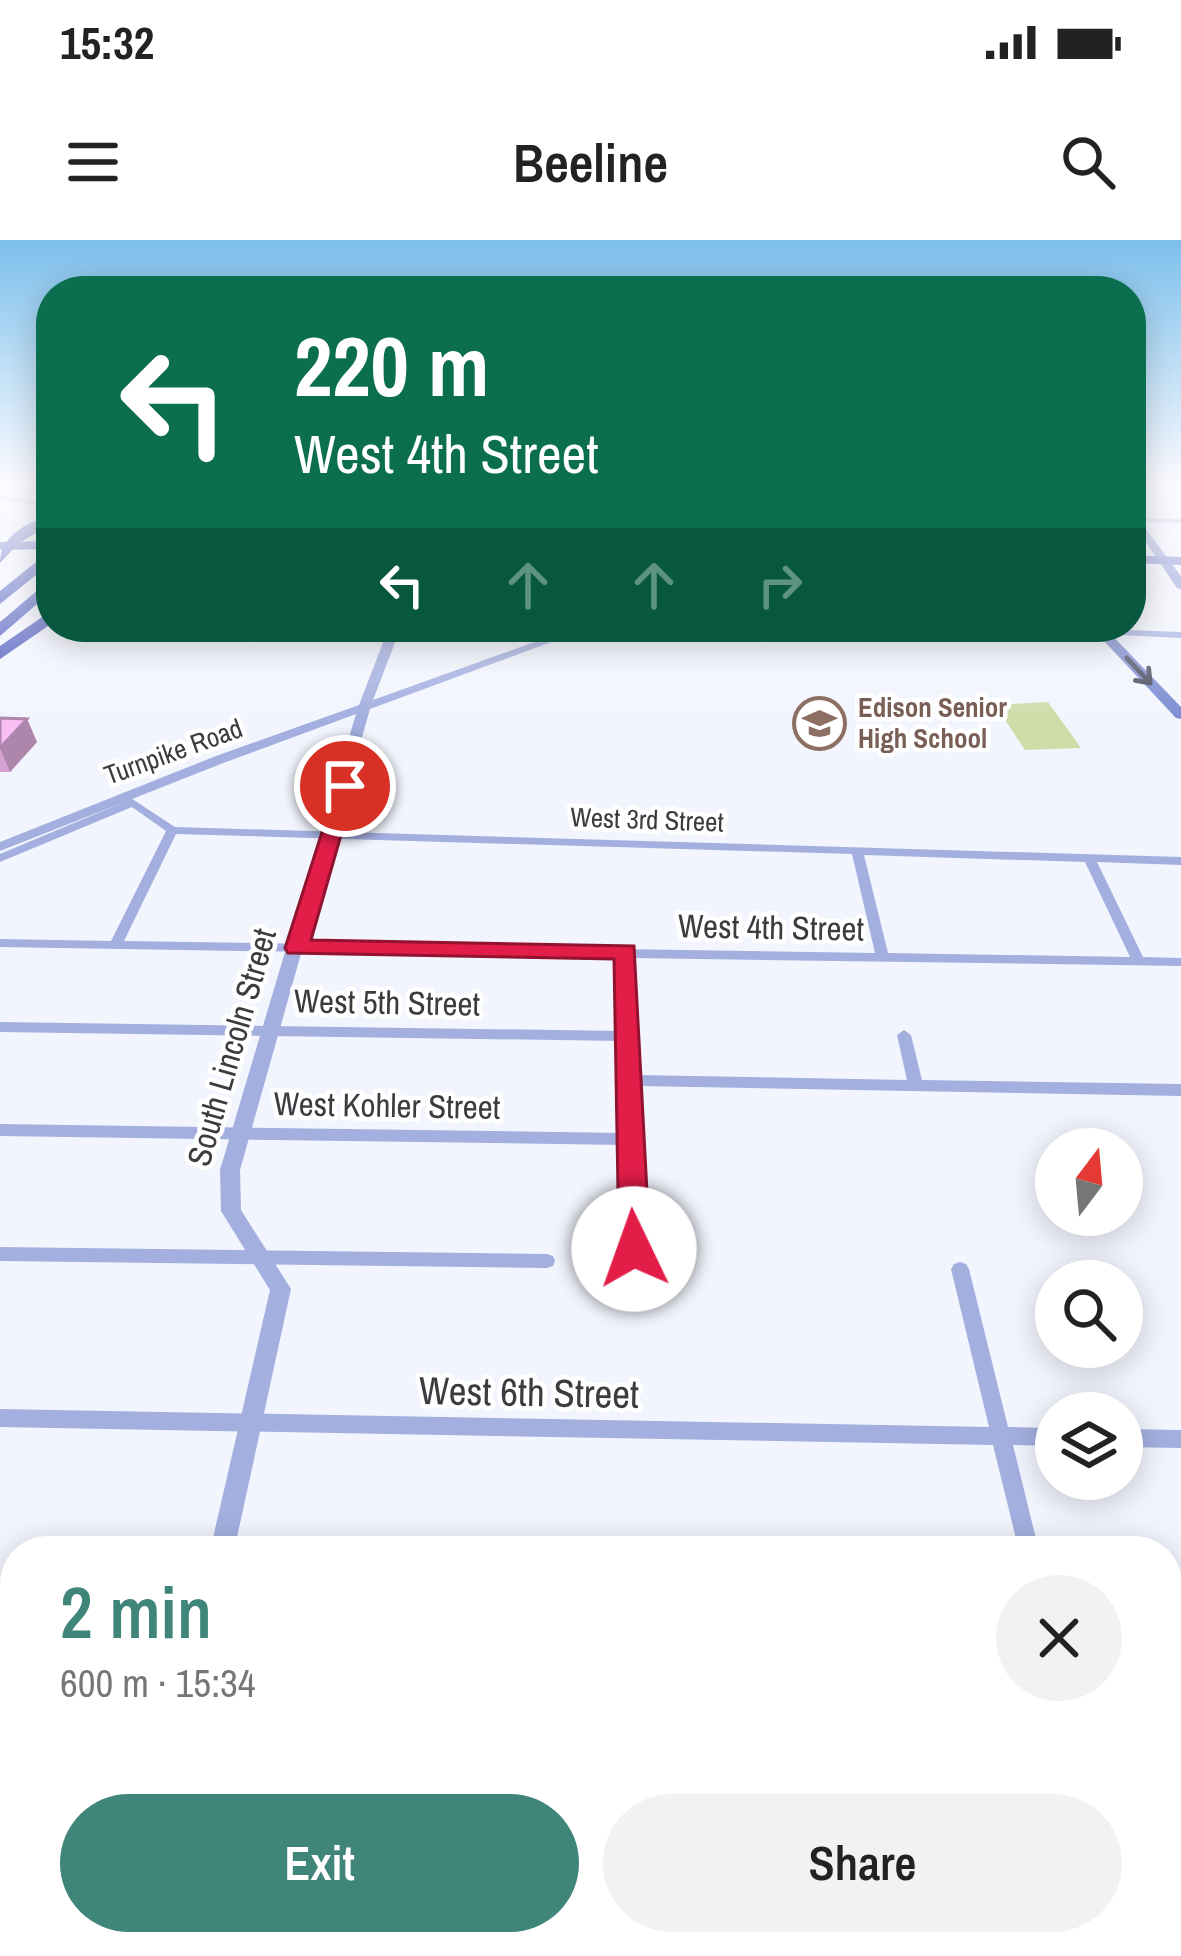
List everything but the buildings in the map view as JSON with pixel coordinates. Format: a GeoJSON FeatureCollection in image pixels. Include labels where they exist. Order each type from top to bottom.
{"type":"FeatureCollection","features":[{"type":"Feature","properties":{"kind":"highway"},"geometry":{"type":"LineString","coordinates":[[0,599],[36,568]]}},
{"type":"Feature","properties":{"kind":"highway"},"geometry":{"type":"LineString","coordinates":[[0,631],[36,598]]}},
{"type":"Feature","properties":{"kind":"highway"},"geometry":{"type":"LineString","coordinates":[[0,653],[36,627]]}},
{"type":"Feature","properties":{"kind":"main road"},"geometry":{"type":"LineString","coordinates":[[1173,563],[1181,585]]}},
{"type":"Feature","properties":{"kind":"main road"},"geometry":{"type":"LineString","coordinates":[[1111,642],[1181,716]]}},
{"type":"Feature","properties":{"kind":"street"},"geometry":{"type":"LineString","coordinates":[[1146,632],[1181,634]]}},
{"type":"Feature","properties":{"kind":"street","name":"South Lincoln Street"},"geometry":{"type":"LineString","coordinates":[[225,1536],[281,1289],[231,1211],[228,1194],[241,1133],[364,706],[389,642]]}},
{"type":"Feature","properties":{"kind":"street","name":"Turnpike Road"},"geometry":{"type":"LineString","coordinates":[[0,847],[540,642]]}},
{"type":"Feature","properties":{"kind":"street"},"geometry":{"type":"LineString","coordinates":[[0,858],[127,799],[172,830],[115,945]]}},
{"type":"Feature","properties":{"kind":"street","name":"West 3rd Street"},"geometry":{"type":"LineString","coordinates":[[172,830],[1181,861]]}},
{"type":"Feature","properties":{"kind":"street"},"geometry":{"type":"LineString","coordinates":[[857,850],[882,956]]}},
{"type":"Feature","properties":{"kind":"street"},"geometry":{"type":"LineString","coordinates":[[1089,858],[1139,962]]}},
{"type":"Feature","properties":{"kind":"street","name":"West 4th Street"},"geometry":{"type":"LineString","coordinates":[[0,943],[1181,962]]}},
{"type":"Feature","properties":{"kind":"street"},"geometry":{"type":"LineString","coordinates":[[626,952],[634,1249]]}},
{"type":"Feature","properties":{"kind":"street","name":"West 5th Street"},"geometry":{"type":"LineString","coordinates":[[0,1027],[629,1036]]}},
{"type":"Feature","properties":{"kind":"street"},"geometry":{"type":"LineString","coordinates":[[904,1035],[916,1085]]}},
{"type":"Feature","properties":{"kind":"street"},"geometry":{"type":"LineString","coordinates":[[630,1080],[1181,1090]]}},
{"type":"Feature","properties":{"kind":"street","name":"West Kohler Street"},"geometry":{"type":"LineString","coordinates":[[0,1130],[630,1139]]}},
{"type":"Feature","properties":{"kind":"street"},"geometry":{"type":"LineString","coordinates":[[0,1254],[548,1262]]}},
{"type":"Feature","properties":{"kind":"street"},"geometry":{"type":"LineString","coordinates":[[961,1269],[1025,1536]]}},
{"type":"Feature","properties":{"kind":"street","name":"West 6th Street"},"geometry":{"type":"LineString","coordinates":[[0,1418],[1035,1437]]}},
{"type":"Feature","properties":{"kind":"street"},"geometry":{"type":"LineString","coordinates":[[1143,1438],[1181,1439]]}},
{"type":"Feature","properties":{"kind":"green space"},"geometry":{"type":"Polygon","coordinates":[[[1048,702],[1081,748],[1025,750],[995,705],[1048,702]]]}},
{"type":"Feature","properties":{"kind":"place","name":"Edison Senior High School"},"geometry":{"type":"Point","coordinates":[819,723]}},
{"type":"Feature","properties":{"kind":"route"},"geometry":{"type":"LineString","coordinates":[[345,786],[297,948],[626,952],[634,1249]]}}]}
